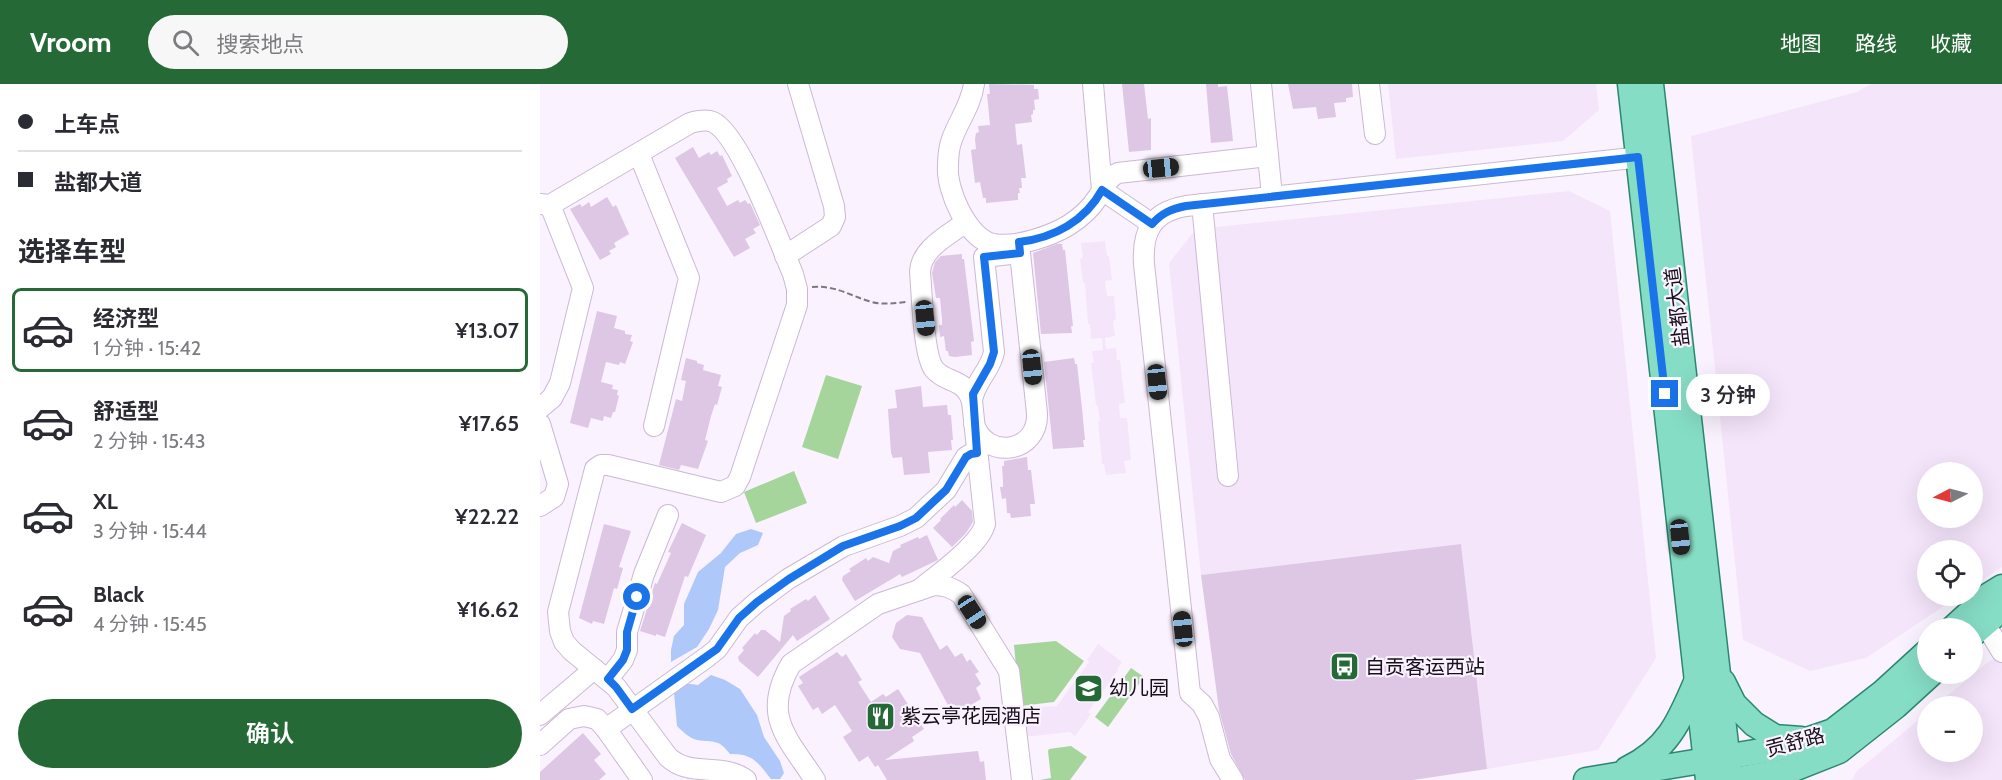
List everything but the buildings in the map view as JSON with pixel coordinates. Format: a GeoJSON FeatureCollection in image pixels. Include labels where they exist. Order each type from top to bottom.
{"type":"FeatureCollection","features":[{"type":"Feature","properties":{"kind":"main road","name":"盐都大道"},"geometry":{"type":"LineString","coordinates":[[1630,84],[1649,156]]}},
{"type":"Feature","properties":{"kind":"main road","name":"盐都大道"},"geometry":{"type":"LineString","coordinates":[[1651,84],[1649,156],[1708,677],[1721,772]]}},
{"type":"Feature","properties":{"kind":"main road"},"geometry":{"type":"LineString","coordinates":[[1964,618],[1989,595],[2002,587]]}},
{"type":"Feature","properties":{"kind":"main road","name":"贡舒路"},"geometry":{"type":"LineString","coordinates":[[1721,772],[1833,731],[1882,693],[1917,661]]}},
{"type":"Feature","properties":{"kind":"main road"},"geometry":{"type":"LineString","coordinates":[[1613,776],[1639,764],[1657,750],[1672,733],[1708,677],[1755,724],[1776,737],[1809,739]]}},
{"type":"Feature","properties":{"kind":"main road","name":"贡舒路"},"geometry":{"type":"LineString","coordinates":[[1721,772],[1785,775],[1839,751],[1920,684]]}},
{"type":"Feature","properties":{"kind":"main road"},"geometry":{"type":"LineString","coordinates":[[1587,780],[1613,776],[1721,772]]}},
{"type":"Feature","properties":{"kind":"street"},"geometry":{"type":"LineString","coordinates":[[785,256],[831,226],[835,217],[834,206],[798,84]]}},
{"type":"Feature","properties":{"kind":"street"},"geometry":{"type":"LineString","coordinates":[[974,84],[966,111],[951,141],[947,169],[950,191],[966,222],[989,243],[1020,248]]}},
{"type":"Feature","properties":{"kind":"street"},"geometry":{"type":"LineString","coordinates":[[919,590],[975,542],[985,524],[972,401],[975,389],[990,364],[994,352],[984,257],[1020,248],[1051,235],[1073,223],[1092,206],[1107,180],[1109,169],[1093,84]]}},
{"type":"Feature","properties":{"kind":"street"},"geometry":{"type":"LineString","coordinates":[[1261,84],[1272,196]]}},
{"type":"Feature","properties":{"kind":"street"},"geometry":{"type":"LineString","coordinates":[[1370,84],[1375,134]]}},
{"type":"Feature","properties":{"kind":"street"},"geometry":{"type":"LineString","coordinates":[[540,408],[552,398],[560,383],[583,288],[545,205],[639,154],[690,123],[701,120],[713,122],[726,133],[741,156],[785,256],[797,289],[797,305],[740,477],[735,486],[721,492],[608,465],[601,465],[595,469],[558,612],[564,642],[616,687],[677,766],[725,771],[740,775],[746,780]]}},
{"type":"Feature","properties":{"kind":"street"},"geometry":{"type":"LineString","coordinates":[[639,154],[689,278],[654,426]]}},
{"type":"Feature","properties":{"kind":"street"},"geometry":{"type":"LineString","coordinates":[[1109,169],[1268,156]]}},
{"type":"Feature","properties":{"kind":"street"},"geometry":{"type":"LineString","coordinates":[[1233,780],[1220,759],[1209,717],[1202,704],[1190,693],[1144,264],[1143,248],[1152,224],[1172,208],[1649,156]]}},
{"type":"Feature","properties":{"kind":"street"},"geometry":{"type":"LineString","coordinates":[[1102,190],[1152,224]]}},
{"type":"Feature","properties":{"kind":"street"},"geometry":{"type":"LineString","coordinates":[[1202,204],[1228,476]]}},
{"type":"Feature","properties":{"kind":"street"},"geometry":{"type":"LineString","coordinates":[[966,222],[925,255],[920,272],[928,354],[932,365],[938,373],[963,386],[972,401]]}},
{"type":"Feature","properties":{"kind":"street"},"geometry":{"type":"LineString","coordinates":[[980,476],[985,459],[994,451],[1017,446],[1028,440],[1036,428],[1020,248]]}},
{"type":"Feature","properties":{"kind":"street"},"geometry":{"type":"LineString","coordinates":[[540,424],[558,484],[554,497],[540,506]]}},
{"type":"Feature","properties":{"kind":"street"},"geometry":{"type":"LineString","coordinates":[[974,424],[983,440],[1003,448]]}},
{"type":"Feature","properties":{"kind":"street"},"geometry":{"type":"LineString","coordinates":[[606,729],[712,653],[739,618],[789,579],[843,546],[916,518],[946,490],[966,457],[977,453]]}},
{"type":"Feature","properties":{"kind":"street"},"geometry":{"type":"LineString","coordinates":[[540,715],[623,660],[627,650],[627,632],[644,574],[668,516]]}},
{"type":"Feature","properties":{"kind":"street"},"geometry":{"type":"LineString","coordinates":[[961,554],[956,564],[954,579],[1009,671],[1022,780]]}},
{"type":"Feature","properties":{"kind":"street"},"geometry":{"type":"LineString","coordinates":[[815,780],[780,728],[776,713],[782,679],[791,664],[871,608],[919,590],[941,585],[961,594]]}},
{"type":"Feature","properties":{"kind":"street"},"geometry":{"type":"LineString","coordinates":[[1986,623],[2002,651]]}},
{"type":"Feature","properties":{"kind":"street"},"geometry":{"type":"LineString","coordinates":[[540,745],[569,719],[584,716],[597,719],[642,780]]}},
{"type":"Feature","properties":{"kind":"path"},"geometry":{"type":"LineString","coordinates":[[797,289],[826,286],[883,304],[923,300]]}},
{"type":"Feature","properties":{"kind":"shaded area"},"geometry":{"type":"Polygon","coordinates":[[[1388,84],[1596,84],[1599,110],[1563,141],[1396,159],[1388,84]]]}},
{"type":"Feature","properties":{"kind":"shaded area"},"geometry":{"type":"Polygon","coordinates":[[[1871,84],[2002,84],[2002,567],[1983,580],[1983,540],[1917,540],[1917,606],[1944,606],[1926,618],[1917,618],[1917,624],[1866,658],[1810,671],[1743,640],[1691,136],[1857,92],[1871,84]]]}},
{"type":"Feature","properties":{"kind":"shaded area"},"geometry":{"type":"Polygon","coordinates":[[[1569,191],[1610,211],[1656,658],[1598,750],[1487,769],[1461,544],[1201,575],[1169,263],[1196,229],[1569,191]]]}},
{"type":"Feature","properties":{"kind":"shaded area"},"geometry":{"type":"Polygon","coordinates":[[[1105,241],[1112,280],[1105,281],[1107,296],[1114,296],[1116,320],[1113,321],[1115,336],[1105,338],[1106,349],[1116,348],[1117,360],[1120,360],[1125,403],[1119,404],[1120,418],[1127,418],[1131,460],[1124,461],[1126,473],[1106,475],[1104,464],[1102,464],[1098,421],[1100,421],[1091,363],[1094,363],[1092,351],[1103,350],[1102,338],[1091,339],[1080,259],[1083,258],[1081,243],[1105,241]]]}},
{"type":"Feature","properties":{"kind":"shaded area","name":"幼儿园"},"geometry":{"type":"Polygon","coordinates":[[[1098,644],[1122,662],[1088,712],[1091,714],[1075,736],[1070,732],[1024,737],[1021,709],[1057,706],[1089,662],[1087,660],[1098,644]]]}},
{"type":"Feature","properties":{"kind":"shaded area"},"geometry":{"type":"Polygon","coordinates":[[[2002,653],[2002,780],[1852,780],[1856,772],[1917,721],[1917,762],[1983,762],[1983,696],[1947,696],[1962,684],[1983,684],[1983,666],[2002,653]]]}},
{"type":"Feature","properties":{"kind":"green space"},"geometry":{"type":"Polygon","coordinates":[[[826,375],[862,386],[838,459],[802,447],[826,375]]]}},
{"type":"Feature","properties":{"kind":"green space"},"geometry":{"type":"Polygon","coordinates":[[[794,471],[807,503],[756,523],[744,492],[794,471]]]}},
{"type":"Feature","properties":{"kind":"green space"},"geometry":{"type":"Polygon","coordinates":[[[1056,641],[1084,661],[1054,702],[1020,706],[1014,645],[1056,641]]]}},
{"type":"Feature","properties":{"kind":"green space"},"geometry":{"type":"Polygon","coordinates":[[[1131,668],[1144,677],[1108,727],[1095,717],[1131,668]]]}},
{"type":"Feature","properties":{"kind":"green space"},"geometry":{"type":"Polygon","coordinates":[[[1071,746],[1087,757],[1070,780],[1040,780],[1051,778],[1049,749],[1071,746]]]}},
{"type":"Feature","properties":{"kind":"water"},"geometry":{"type":"Polygon","coordinates":[[[751,529],[763,533],[758,545],[740,553],[725,567],[718,610],[709,629],[697,647],[671,662],[674,636],[684,625],[684,604],[698,572],[721,553],[736,534],[751,529]]]}},
{"type":"Feature","properties":{"kind":"water"},"geometry":{"type":"Polygon","coordinates":[[[711,675],[740,689],[757,715],[764,737],[780,761],[784,773],[780,779],[771,779],[750,757],[730,754],[722,745],[715,742],[694,739],[677,726],[674,693],[683,683],[698,685],[711,675]]]}},
{"type":"Feature","properties":{"kind":"place","name":"自贡客运西站"},"geometry":{"type":"Point","coordinates":[1344,667]}},
{"type":"Feature","properties":{"kind":"place","name":"幼儿园"},"geometry":{"type":"Point","coordinates":[1088,688]}},
{"type":"Feature","properties":{"kind":"place","name":"紫云亭花园酒店"},"geometry":{"type":"Point","coordinates":[880,716]}},
{"type":"Feature","properties":{"kind":"route"},"geometry":{"type":"LineString","coordinates":[[637,597],[627,632],[627,650],[623,660],[608,679],[632,709],[717,649],[739,618],[789,579],[843,546],[916,518],[934,503],[946,490],[966,457],[977,453],[973,394],[994,352],[984,257],[1020,253],[1019,242],[1041,239],[1063,229],[1083,215],[1099,197],[1102,190],[1152,224],[1172,208],[1186,206],[1638,157],[1665,394]]}}]}
